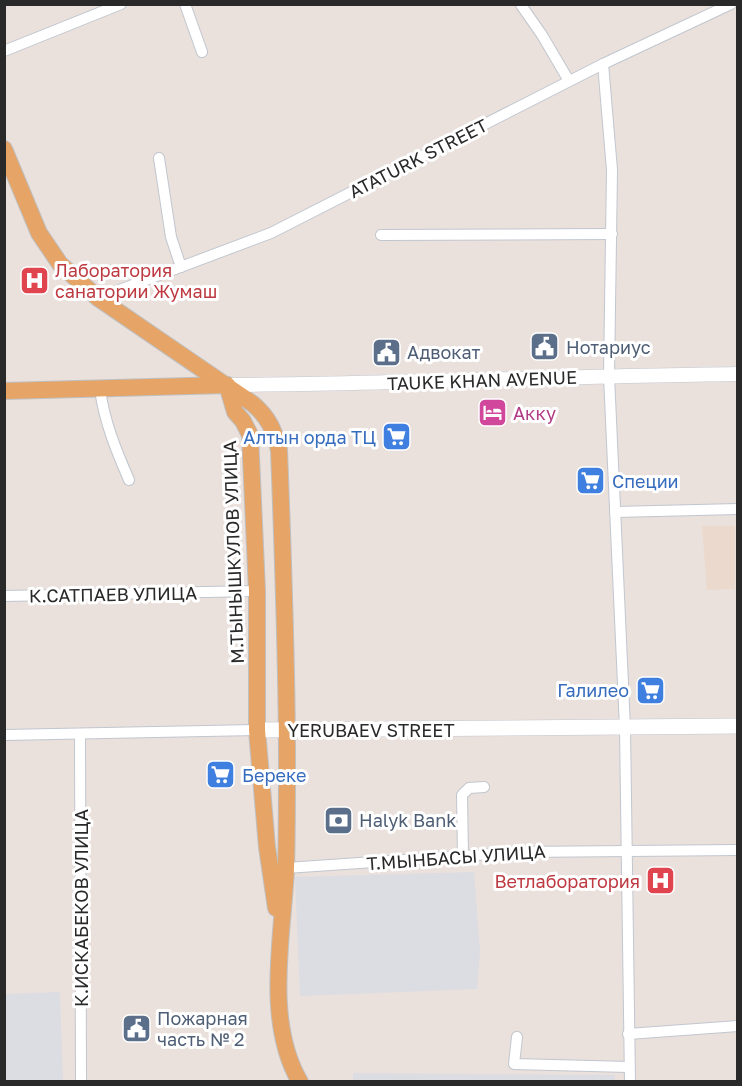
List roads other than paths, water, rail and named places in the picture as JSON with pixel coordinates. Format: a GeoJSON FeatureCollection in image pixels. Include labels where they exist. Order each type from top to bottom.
{"type":"FeatureCollection","features":[{"type":"Feature","properties":{"kind":"main road"},"geometry":{"type":"LineString","coordinates":[[4,149],[39,233],[60,264],[98,298],[227,385]]}},
{"type":"Feature","properties":{"kind":"main road"},"geometry":{"type":"LineString","coordinates":[[4,390],[227,385]]}},
{"type":"Feature","properties":{"kind":"main road","name":"М.ТЫНЫШКУЛОВ УЛИЦА"},"geometry":{"type":"LineString","coordinates":[[227,385],[235,412],[250,435],[257,591],[257,730],[267,847],[279,936]]}},
{"type":"Feature","properties":{"kind":"main road","name":"М.ТЫНЫШКУЛОВ УЛИЦА"},"geometry":{"type":"LineString","coordinates":[[227,385],[264,414],[274,428],[279,450],[286,730],[286,868],[279,936],[279,990],[284,1045],[300,1082]]}},
{"type":"Feature","properties":{"kind":"main road","name":"YERUBAEV STREET"},"geometry":{"type":"LineString","coordinates":[[257,730],[625,729],[738,726]]}},
{"type":"Feature","properties":{"kind":"street"},"geometry":{"type":"LineString","coordinates":[[4,51],[121,4]]}},
{"type":"Feature","properties":{"kind":"street"},"geometry":{"type":"LineString","coordinates":[[185,4],[202,52]]}},
{"type":"Feature","properties":{"kind":"street","name":"ATATURK STREET"},"geometry":{"type":"LineString","coordinates":[[98,298],[271,233],[603,64],[731,4]]}},
{"type":"Feature","properties":{"kind":"street"},"geometry":{"type":"LineString","coordinates":[[521,5],[569,81]]}},
{"type":"Feature","properties":{"kind":"street"},"geometry":{"type":"LineString","coordinates":[[603,64],[612,170],[609,376],[625,729],[630,1082]]}},
{"type":"Feature","properties":{"kind":"street"},"geometry":{"type":"LineString","coordinates":[[159,158],[171,237],[181,267]]}},
{"type":"Feature","properties":{"kind":"street"},"geometry":{"type":"LineString","coordinates":[[381,236],[612,234]]}},
{"type":"Feature","properties":{"kind":"street","name":"TAUKE KHAN AVENUE"},"geometry":{"type":"LineString","coordinates":[[227,385],[738,374]]}},
{"type":"Feature","properties":{"kind":"street"},"geometry":{"type":"LineString","coordinates":[[100,389],[102,410],[112,441],[129,480]]}},
{"type":"Feature","properties":{"kind":"street"},"geometry":{"type":"LineString","coordinates":[[615,512],[738,509]]}},
{"type":"Feature","properties":{"kind":"street","name":"К.САТПАЕВ УЛИЦА"},"geometry":{"type":"LineString","coordinates":[[4,596],[257,591]]}},
{"type":"Feature","properties":{"kind":"street","name":"YERUBAEV STREET"},"geometry":{"type":"LineString","coordinates":[[4,735],[257,730]]}},
{"type":"Feature","properties":{"kind":"street","name":"К.ИСКАБЕКОВ УЛИЦА"},"geometry":{"type":"LineString","coordinates":[[80,734],[81,1082]]}},
{"type":"Feature","properties":{"kind":"street"},"geometry":{"type":"LineString","coordinates":[[463,857],[462,795],[469,788],[484,787]]}},
{"type":"Feature","properties":{"kind":"street","name":"Т.МЫНБАСЫ УЛИЦА"},"geometry":{"type":"LineString","coordinates":[[286,868],[520,852],[738,850]]}},
{"type":"Feature","properties":{"kind":"street"},"geometry":{"type":"LineString","coordinates":[[628,1034],[738,1026]]}},
{"type":"Feature","properties":{"kind":"street"},"geometry":{"type":"LineString","coordinates":[[517,1037],[514,1064],[629,1067]]}},
{"type":"Feature","properties":{"kind":"place","name":"Лаборатория санатории Жумаш"},"geometry":{"type":"Point","coordinates":[34,280]}},
{"type":"Feature","properties":{"kind":"place","name":"Нотариус"},"geometry":{"type":"Point","coordinates":[545,347]}},
{"type":"Feature","properties":{"kind":"place","name":"Адвокат"},"geometry":{"type":"Point","coordinates":[386,352]}},
{"type":"Feature","properties":{"kind":"place","name":"Акку"},"geometry":{"type":"Point","coordinates":[492,413]}},
{"type":"Feature","properties":{"kind":"place","name":"Алтын орда ТЦ"},"geometry":{"type":"Point","coordinates":[397,437]}},
{"type":"Feature","properties":{"kind":"place","name":"Специи"},"geometry":{"type":"Point","coordinates":[591,481]}},
{"type":"Feature","properties":{"kind":"place","name":"Галилео"},"geometry":{"type":"Point","coordinates":[650,690]}},
{"type":"Feature","properties":{"kind":"place","name":"Береке"},"geometry":{"type":"Point","coordinates":[221,775]}},
{"type":"Feature","properties":{"kind":"place","name":"Halyk Bank"},"geometry":{"type":"Point","coordinates":[338,820]}},
{"type":"Feature","properties":{"kind":"place","name":"Ветлаборатория"},"geometry":{"type":"Point","coordinates":[661,881]}},
{"type":"Feature","properties":{"kind":"place","name":"Пожарная часть № 2"},"geometry":{"type":"Point","coordinates":[136,1028]}}]}
